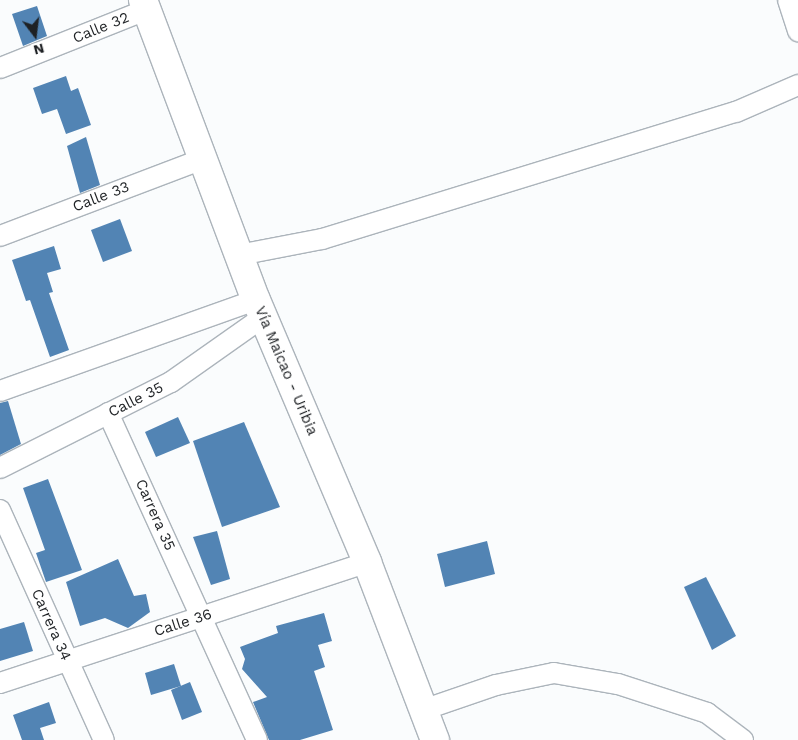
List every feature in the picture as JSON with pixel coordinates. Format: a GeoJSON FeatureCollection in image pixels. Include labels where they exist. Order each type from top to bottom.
{"type":"FeatureCollection","features":[{"type":"Feature","properties":{"kind":"street"},"geometry":{"type":"LineString","coordinates":[[788,0],[798,31]]}},
{"type":"Feature","properties":{"kind":"street","name":"Calle 32"},"geometry":{"type":"LineString","coordinates":[[0,68],[144,5]]}},
{"type":"Feature","properties":{"kind":"street","name":"Vía Maicao - Uribia"},"geometry":{"type":"LineString","coordinates":[[144,5],[259,309],[367,562],[434,740]]}},
{"type":"Feature","properties":{"kind":"street"},"geometry":{"type":"LineString","coordinates":[[239,255],[331,236],[736,112],[798,85]]}},
{"type":"Feature","properties":{"kind":"street","name":"Calle 33"},"geometry":{"type":"LineString","coordinates":[[0,236],[202,159]]}},
{"type":"Feature","properties":{"kind":"street"},"geometry":{"type":"LineString","coordinates":[[0,391],[259,309]]}},
{"type":"Feature","properties":{"kind":"street","name":"Calle 35"},"geometry":{"type":"LineString","coordinates":[[0,468],[171,382],[259,309]]}},
{"type":"Feature","properties":{"kind":"street","name":"Carrera 35"},"geometry":{"type":"LineString","coordinates":[[108,413],[257,740]]}},
{"type":"Feature","properties":{"kind":"street","name":"Carrera 34"},"geometry":{"type":"LineString","coordinates":[[0,510],[104,740]]}},
{"type":"Feature","properties":{"kind":"street","name":"Calle 36"},"geometry":{"type":"LineString","coordinates":[[0,683],[367,562]]}},
{"type":"Feature","properties":{"kind":"street"},"geometry":{"type":"LineString","coordinates":[[423,710],[496,685],[554,673],[618,684],[707,713],[743,740]]}},
{"type":"Feature","properties":{"kind":"building"},"geometry":{"type":"Polygon","coordinates":[[[37,6],[47,36],[23,46],[12,14],[37,6]]]}},
{"type":"Feature","properties":{"kind":"building"},"geometry":{"type":"Polygon","coordinates":[[[66,76],[71,91],[78,88],[91,125],[66,134],[57,109],[42,114],[33,88],[66,76]]]}},
{"type":"Feature","properties":{"kind":"building"},"geometry":{"type":"Polygon","coordinates":[[[86,137],[100,185],[80,193],[67,146],[86,137]]]}},
{"type":"Feature","properties":{"kind":"building"},"geometry":{"type":"Polygon","coordinates":[[[120,219],[132,251],[103,262],[91,230],[120,219]]]}},
{"type":"Feature","properties":{"kind":"building"},"geometry":{"type":"Polygon","coordinates":[[[54,246],[61,269],[47,273],[53,292],[49,293],[69,350],[50,357],[30,300],[26,301],[12,260],[54,246]]]}},
{"type":"Feature","properties":{"kind":"building"},"geometry":{"type":"Polygon","coordinates":[[[8,401],[21,444],[0,455],[0,403],[8,401]]]}},
{"type":"Feature","properties":{"kind":"building"},"geometry":{"type":"Polygon","coordinates":[[[178,417],[190,443],[156,457],[145,432],[178,417]]]}},
{"type":"Feature","properties":{"kind":"building"},"geometry":{"type":"Polygon","coordinates":[[[244,422],[280,507],[222,527],[193,441],[244,422]]]}},
{"type":"Feature","properties":{"kind":"building"},"geometry":{"type":"Polygon","coordinates":[[[48,479],[82,570],[46,582],[36,553],[45,550],[23,488],[48,479]]]}},
{"type":"Feature","properties":{"kind":"building"},"geometry":{"type":"Polygon","coordinates":[[[217,531],[230,579],[211,585],[193,537],[217,531]]]}},
{"type":"Feature","properties":{"kind":"building"},"geometry":{"type":"Polygon","coordinates":[[[487,541],[495,574],[445,587],[437,554],[487,541]]]}},
{"type":"Feature","properties":{"kind":"building"},"geometry":{"type":"Polygon","coordinates":[[[118,559],[134,596],[146,594],[150,612],[128,628],[105,618],[80,626],[66,582],[118,559]]]}},
{"type":"Feature","properties":{"kind":"building"},"geometry":{"type":"Polygon","coordinates":[[[706,577],[736,636],[712,650],[684,587],[706,577]]]}},
{"type":"Feature","properties":{"kind":"building"},"geometry":{"type":"Polygon","coordinates":[[[324,613],[332,641],[318,645],[325,667],[314,671],[333,730],[300,740],[269,740],[253,702],[267,697],[242,669],[245,659],[240,647],[278,633],[276,626],[324,613]]]}},
{"type":"Feature","properties":{"kind":"building"},"geometry":{"type":"Polygon","coordinates":[[[24,622],[33,651],[0,661],[0,629],[24,622]]]}},
{"type":"Feature","properties":{"kind":"building"},"geometry":{"type":"Polygon","coordinates":[[[174,664],[181,686],[151,695],[145,673],[174,664]]]}},
{"type":"Feature","properties":{"kind":"building"},"geometry":{"type":"Polygon","coordinates":[[[190,682],[202,712],[182,720],[171,690],[190,682]]]}},
{"type":"Feature","properties":{"kind":"building"},"geometry":{"type":"Polygon","coordinates":[[[49,702],[56,723],[40,728],[44,740],[22,740],[13,715],[49,702]]]}}]}
